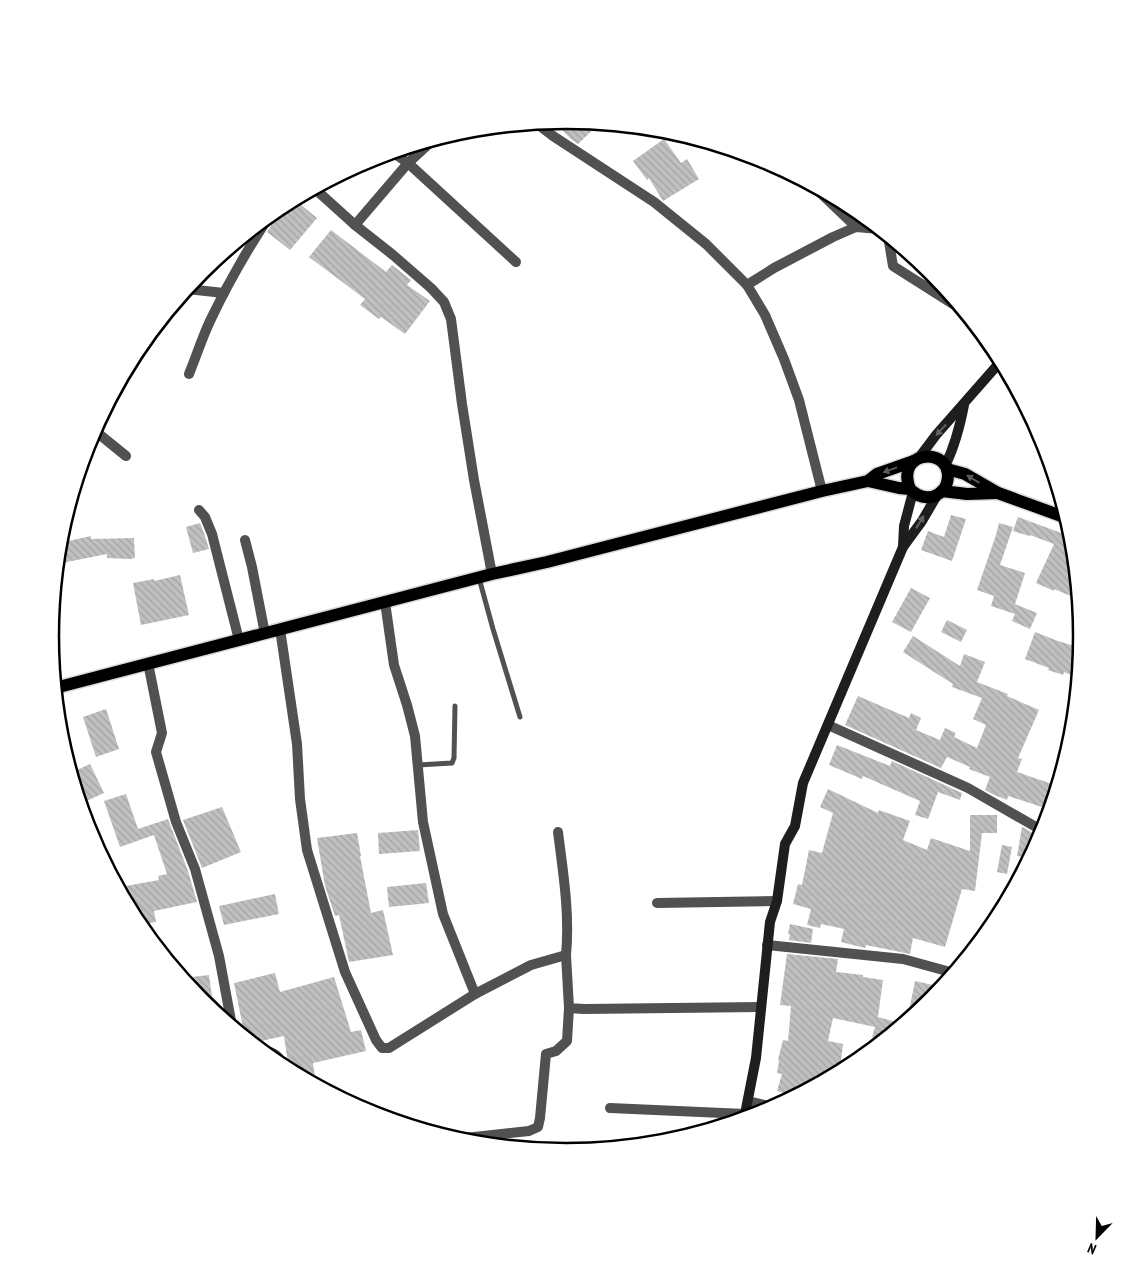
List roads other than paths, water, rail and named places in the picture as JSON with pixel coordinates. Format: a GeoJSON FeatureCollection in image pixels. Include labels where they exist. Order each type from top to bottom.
{"type":"FeatureCollection","features":[{"type":"Feature","properties":{"kind":"main road"},"geometry":{"type":"LineString","coordinates":[[996,367],[909,467],[907,481],[912,490],[922,497],[939,494],[998,493]]}},
{"type":"Feature","properties":{"kind":"main road"},"geometry":{"type":"LineString","coordinates":[[746,1110],[756,1058],[770,922],[777,901],[784,844],[795,826],[802,783],[903,547],[946,486],[948,478],[946,467],[959,430],[964,403]]}},
{"type":"Feature","properties":{"kind":"main road"},"geometry":{"type":"LineString","coordinates":[[62,686],[479,577],[547,562],[822,491],[868,481],[877,474],[928,456],[935,458],[946,467],[965,474],[998,493],[1058,515]]}},
{"type":"Feature","properties":{"kind":"main road"},"geometry":{"type":"LineString","coordinates":[[868,481],[912,490]]}},
{"type":"Feature","properties":{"kind":"main road"},"geometry":{"type":"LineString","coordinates":[[903,547],[904,526],[912,490]]}},
{"type":"Feature","properties":{"kind":"street"},"geometry":{"type":"LineString","coordinates":[[545,130],[654,202],[706,244],[747,285],[764,315],[784,359],[796,392],[822,491]]}},
{"type":"Feature","properties":{"kind":"street"},"geometry":{"type":"LineString","coordinates":[[354,225],[408,162],[421,150]]}},
{"type":"Feature","properties":{"kind":"street"},"geometry":{"type":"LineString","coordinates":[[400,157],[408,162],[516,262]]}},
{"type":"Feature","properties":{"kind":"street"},"geometry":{"type":"LineString","coordinates":[[319,193],[354,225],[431,288],[444,302],[451,319],[474,480],[492,574]]}},
{"type":"Feature","properties":{"kind":"street"},"geometry":{"type":"LineString","coordinates":[[832,205],[856,227]]}},
{"type":"Feature","properties":{"kind":"street"},"geometry":{"type":"LineString","coordinates":[[747,285],[774,268],[825,241],[856,227],[867,228]]}},
{"type":"Feature","properties":{"kind":"street"},"geometry":{"type":"LineString","coordinates":[[189,374],[209,322],[257,234]]}},
{"type":"Feature","properties":{"kind":"street"},"geometry":{"type":"LineString","coordinates":[[890,246],[893,266],[943,298]]}},
{"type":"Feature","properties":{"kind":"street"},"geometry":{"type":"LineString","coordinates":[[196,290],[224,293]]}},
{"type":"Feature","properties":{"kind":"street"},"geometry":{"type":"LineString","coordinates":[[100,435],[126,456]]}},
{"type":"Feature","properties":{"kind":"street"},"geometry":{"type":"LineString","coordinates":[[198,510],[205,517],[212,534],[239,640]]}},
{"type":"Feature","properties":{"kind":"street"},"geometry":{"type":"LineString","coordinates":[[245,540],[252,567],[264,634]]}},
{"type":"Feature","properties":{"kind":"street"},"geometry":{"type":"LineString","coordinates":[[385,602],[394,665],[415,736],[423,822],[443,914],[475,994]]}},
{"type":"Feature","properties":{"kind":"street"},"geometry":{"type":"LineString","coordinates":[[280,629],[298,744],[300,799],[307,850],[345,972],[376,1040],[382,1048],[389,1048],[475,994],[531,965],[566,955]]}},
{"type":"Feature","properties":{"kind":"street"},"geometry":{"type":"LineString","coordinates":[[148,664],[162,733],[156,752],[176,822],[195,869],[219,956],[230,1015]]}},
{"type":"Feature","properties":{"kind":"street"},"geometry":{"type":"LineString","coordinates":[[828,725],[968,788],[1036,827]]}},
{"type":"Feature","properties":{"kind":"street"},"geometry":{"type":"LineString","coordinates":[[482,1136],[529,1131],[538,1127],[546,1054],[556,1051],[567,1041],[569,1008],[566,955],[568,939],[558,832]]}},
{"type":"Feature","properties":{"kind":"street"},"geometry":{"type":"LineString","coordinates":[[657,903],[777,901]]}},
{"type":"Feature","properties":{"kind":"street"},"geometry":{"type":"LineString","coordinates":[[767,945],[903,959],[946,971]]}},
{"type":"Feature","properties":{"kind":"street"},"geometry":{"type":"LineString","coordinates":[[569,1008],[761,1007]]}},
{"type":"Feature","properties":{"kind":"street"},"geometry":{"type":"LineString","coordinates":[[748,1101],[761,1105]]}},
{"type":"Feature","properties":{"kind":"street"},"geometry":{"type":"LineString","coordinates":[[610,1108],[731,1115]]}},
{"type":"Feature","properties":{"kind":"lane"},"geometry":{"type":"LineString","coordinates":[[479,577],[520,717]]}},
{"type":"Feature","properties":{"kind":"lane"},"geometry":{"type":"LineString","coordinates":[[418,764],[452,763],[454,758],[455,706]]}}]}
